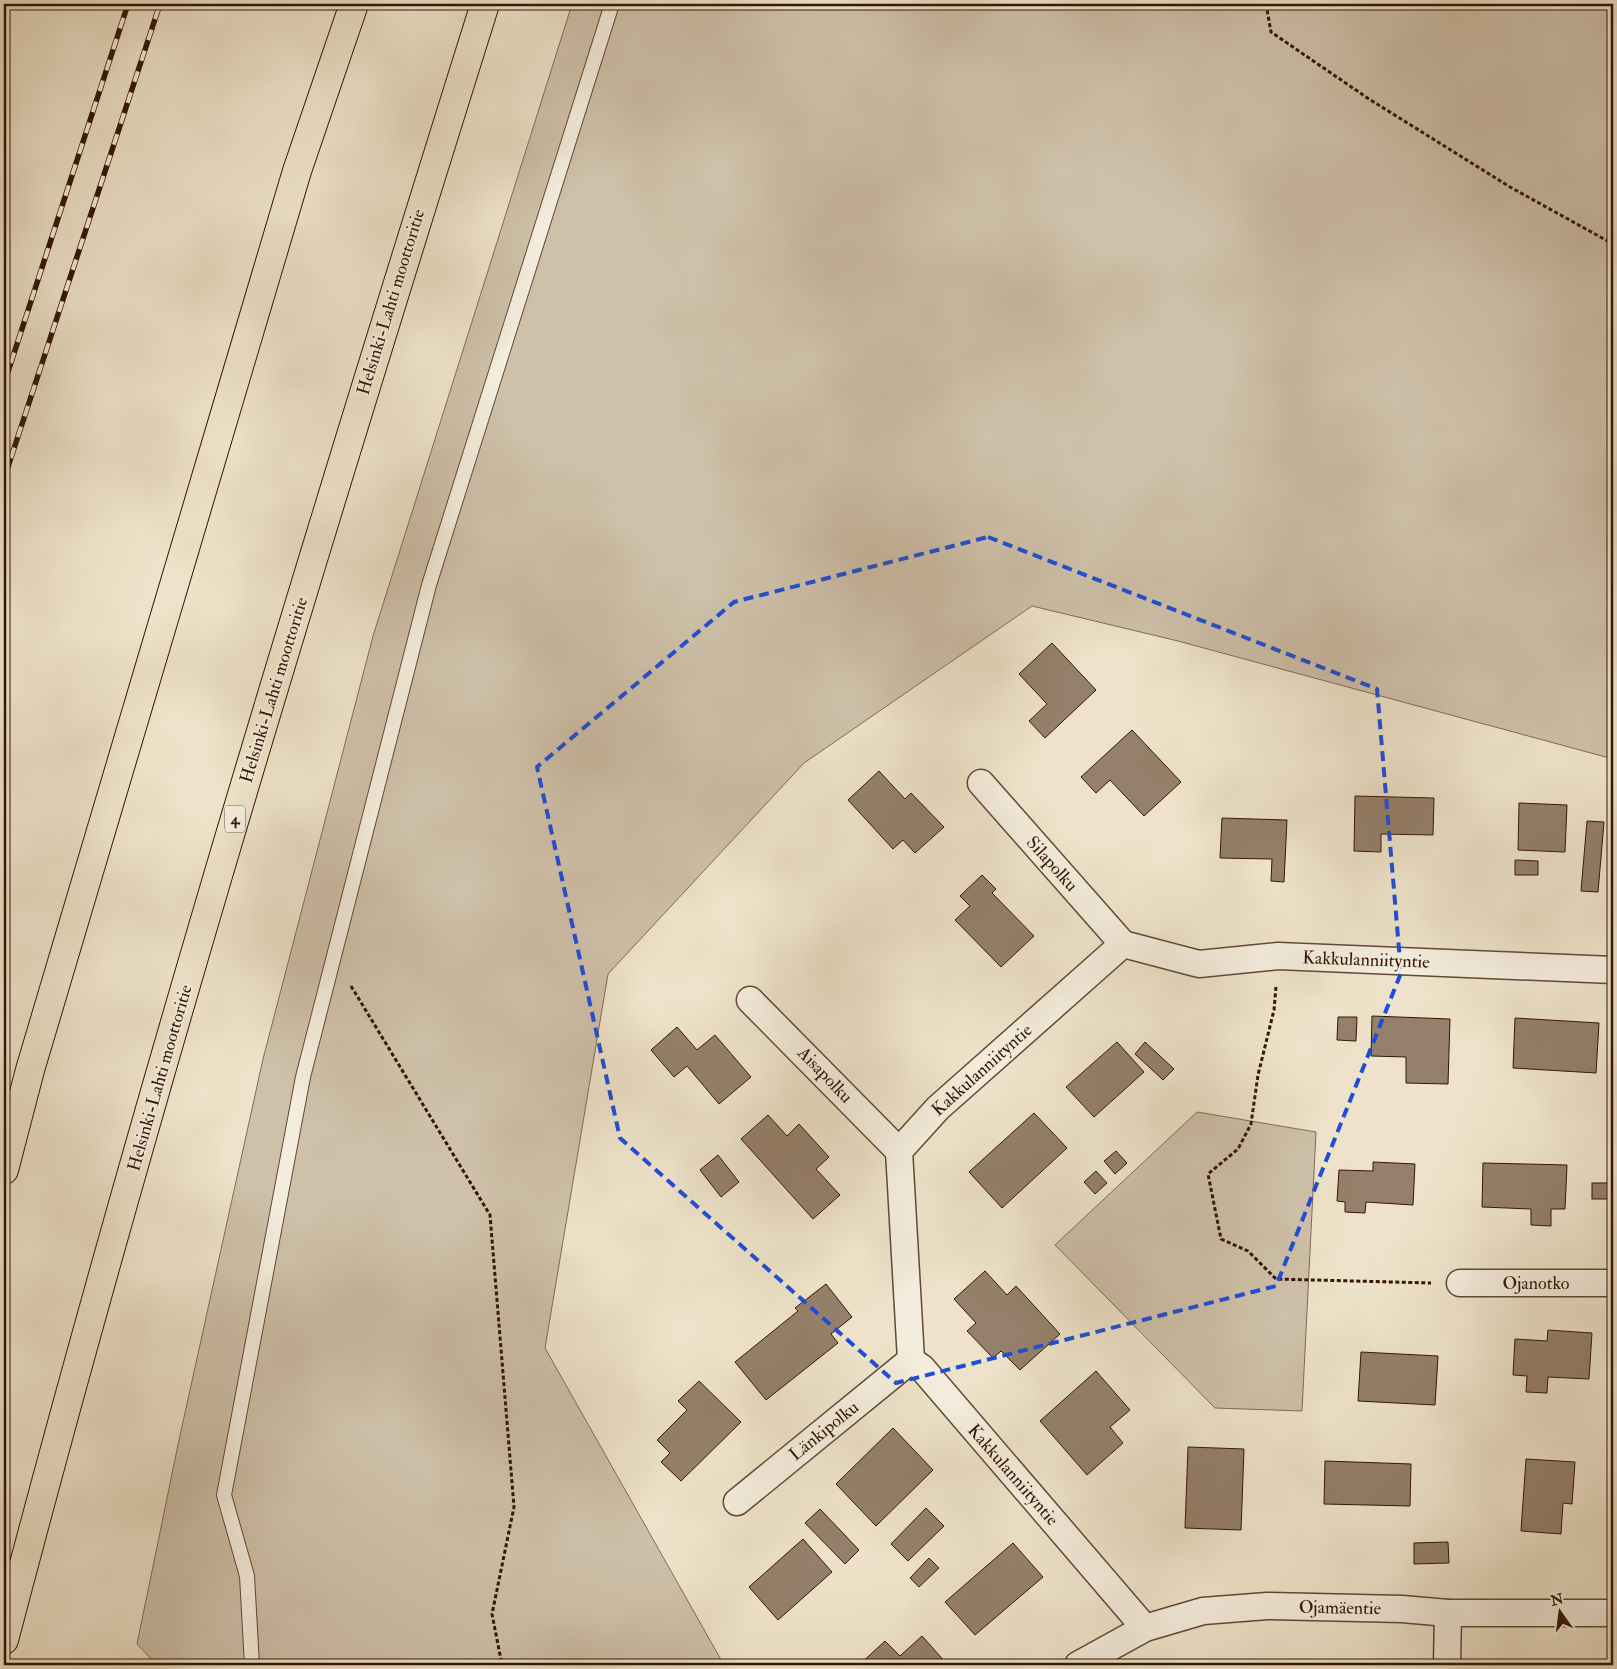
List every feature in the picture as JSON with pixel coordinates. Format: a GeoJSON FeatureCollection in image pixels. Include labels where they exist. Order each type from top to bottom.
{"type":"FeatureCollection","features":[{"type":"Feature","properties":{"kind":"highway"},"geometry":{"type":"LineString","coordinates":[[4,1170],[30,1070],[297,171],[354,4]]}},
{"type":"Feature","properties":{"kind":"highway","name":"Helsinki-Lahti moottoritie"},"geometry":{"type":"LineString","coordinates":[[4,1640],[57,1438],[209,906],[362,397],[485,4]]}},
{"type":"Feature","properties":{"kind":"street","name":"Silapolku"},"geometry":{"type":"LineString","coordinates":[[981,783],[1123,944]]}},
{"type":"Feature","properties":{"kind":"street","name":"Kakkulanniityntie"},"geometry":{"type":"LineString","coordinates":[[899,1151],[938,1108],[1123,944],[1198,964],[1278,956],[1613,970]]}},
{"type":"Feature","properties":{"kind":"street","name":"Aisapolku"},"geometry":{"type":"LineString","coordinates":[[750,1000],[899,1151]]}},
{"type":"Feature","properties":{"kind":"street"},"geometry":{"type":"LineString","coordinates":[[899,1151],[911,1360]]}},
{"type":"Feature","properties":{"kind":"street","name":"Ojanotko"},"geometry":{"type":"LineString","coordinates":[[1460,1283],[1613,1283]]}},
{"type":"Feature","properties":{"kind":"street","name":"Kakkulanniityntie"},"geometry":{"type":"LineString","coordinates":[[911,1360],[922,1368],[1145,1628]]}},
{"type":"Feature","properties":{"kind":"street","name":"Länkipolku"},"geometry":{"type":"LineString","coordinates":[[737,1502],[911,1360]]}},
{"type":"Feature","properties":{"kind":"street","name":"Ojamäentie"},"geometry":{"type":"LineString","coordinates":[[1078,1665],[1145,1628],[1203,1611],[1267,1606],[1448,1613],[1613,1614]]}},
{"type":"Feature","properties":{"kind":"street"},"geometry":{"type":"LineString","coordinates":[[1447,1665],[1448,1613]]}},
{"type":"Feature","properties":{"kind":"lane"},"geometry":{"type":"LineString","coordinates":[[252,1665],[247,1576],[224,1495],[303,1077],[428,586],[612,4]]}},
{"type":"Feature","properties":{"kind":"path"},"geometry":{"type":"LineString","coordinates":[[1266,4],[1271,32],[1369,99],[1485,171],[1613,244]]}},
{"type":"Feature","properties":{"kind":"path"},"geometry":{"type":"LineString","coordinates":[[1278,956],[1274,1010],[1258,1074],[1251,1124],[1238,1149],[1208,1174],[1221,1239],[1248,1251],[1276,1279],[1460,1283]]}},
{"type":"Feature","properties":{"kind":"path"},"geometry":{"type":"LineString","coordinates":[[334,957],[490,1215],[514,1507],[492,1614],[502,1665]]}},
{"type":"Feature","properties":{"kind":"highlighted area"},"geometry":{"type":"Polygon","coordinates":[[[988,537],[1377,689],[1401,973],[1276,1286],[896,1383],[620,1138],[537,767],[734,602],[988,537]]]}},
{"type":"Feature","properties":{"kind":"shaded area"},"geometry":{"type":"Polygon","coordinates":[[[572,4],[1613,4],[1613,759],[1178,641],[1032,606],[804,763],[608,974],[545,1348],[724,1665],[157,1665],[137,1644],[179,1440],[263,1059],[373,636],[572,4]]]}},
{"type":"Feature","properties":{"kind":"shaded area"},"geometry":{"type":"Polygon","coordinates":[[[1197,1112],[1316,1132],[1302,1411],[1215,1408],[1055,1245],[1197,1112]]]}},
{"type":"Feature","properties":{"kind":"building"},"geometry":{"type":"Polygon","coordinates":[[[1052,643],[1096,690],[1045,738],[1029,721],[1047,704],[1019,674],[1052,643]]]}},
{"type":"Feature","properties":{"kind":"building"},"geometry":{"type":"Polygon","coordinates":[[[1132,730],[1181,782],[1144,816],[1110,780],[1096,793],[1081,777],[1132,730]]]}},
{"type":"Feature","properties":{"kind":"building"},"geometry":{"type":"Polygon","coordinates":[[[879,771],[905,799],[911,793],[944,827],[915,853],[903,840],[893,849],[848,800],[879,771]]]}},
{"type":"Feature","properties":{"kind":"building"},"geometry":{"type":"Polygon","coordinates":[[[1355,796],[1434,798],[1433,835],[1381,834],[1381,852],[1354,851],[1355,796]]]}},
{"type":"Feature","properties":{"kind":"building"},"geometry":{"type":"Polygon","coordinates":[[[1519,803],[1567,805],[1565,852],[1518,850],[1519,803]]]}},
{"type":"Feature","properties":{"kind":"building"},"geometry":{"type":"Polygon","coordinates":[[[1222,818],[1287,820],[1284,882],[1271,881],[1272,859],[1220,858],[1222,818]]]}},
{"type":"Feature","properties":{"kind":"building"},"geometry":{"type":"Polygon","coordinates":[[[1587,821],[1604,822],[1598,892],[1581,891],[1587,821]]]}},
{"type":"Feature","properties":{"kind":"building"},"geometry":{"type":"Polygon","coordinates":[[[1515,860],[1538,861],[1538,875],[1515,875],[1515,860]]]}},
{"type":"Feature","properties":{"kind":"building"},"geometry":{"type":"Polygon","coordinates":[[[982,875],[996,889],[992,893],[1034,936],[1001,967],[955,920],[970,906],[960,896],[982,875]]]}},
{"type":"Feature","properties":{"kind":"building"},"geometry":{"type":"Polygon","coordinates":[[[1372,1016],[1450,1019],[1448,1084],[1406,1083],[1406,1057],[1371,1056],[1372,1016]]]}},
{"type":"Feature","properties":{"kind":"building"},"geometry":{"type":"Polygon","coordinates":[[[1338,1017],[1357,1017],[1356,1041],[1337,1040],[1338,1017]]]}},
{"type":"Feature","properties":{"kind":"building"},"geometry":{"type":"Polygon","coordinates":[[[1515,1018],[1599,1023],[1596,1073],[1513,1068],[1515,1018]]]}},
{"type":"Feature","properties":{"kind":"building"},"geometry":{"type":"Polygon","coordinates":[[[677,1027],[697,1050],[715,1035],[751,1077],[719,1104],[687,1066],[674,1077],[651,1050],[677,1027]]]}},
{"type":"Feature","properties":{"kind":"building"},"geometry":{"type":"Polygon","coordinates":[[[1117,1042],[1144,1072],[1094,1117],[1066,1087],[1117,1042]]]}},
{"type":"Feature","properties":{"kind":"building"},"geometry":{"type":"Polygon","coordinates":[[[1145,1042],[1174,1069],[1163,1080],[1135,1054],[1145,1042]]]}},
{"type":"Feature","properties":{"kind":"building"},"geometry":{"type":"Polygon","coordinates":[[[1034,1113],[1067,1148],[1002,1208],[969,1172],[1034,1113]]]}},
{"type":"Feature","properties":{"kind":"building"},"geometry":{"type":"Polygon","coordinates":[[[768,1115],[787,1136],[799,1124],[829,1157],[816,1169],[840,1195],[813,1219],[741,1139],[768,1115]]]}},
{"type":"Feature","properties":{"kind":"building"},"geometry":{"type":"Polygon","coordinates":[[[1116,1151],[1127,1163],[1115,1174],[1104,1161],[1116,1151]]]}},
{"type":"Feature","properties":{"kind":"building"},"geometry":{"type":"Polygon","coordinates":[[[718,1155],[739,1182],[721,1197],[700,1170],[718,1155]]]}},
{"type":"Feature","properties":{"kind":"building"},"geometry":{"type":"Polygon","coordinates":[[[1373,1162],[1415,1164],[1413,1205],[1366,1202],[1365,1213],[1345,1212],[1345,1202],[1337,1201],[1339,1170],[1373,1171],[1373,1162]]]}},
{"type":"Feature","properties":{"kind":"building"},"geometry":{"type":"Polygon","coordinates":[[[1483,1163],[1567,1165],[1565,1209],[1551,1209],[1551,1226],[1531,1225],[1531,1209],[1482,1207],[1483,1163]]]}},
{"type":"Feature","properties":{"kind":"building"},"geometry":{"type":"Polygon","coordinates":[[[1096,1171],[1107,1183],[1095,1194],[1084,1182],[1096,1171]]]}},
{"type":"Feature","properties":{"kind":"building"},"geometry":{"type":"Polygon","coordinates":[[[1592,1183],[1608,1183],[1608,1199],[1592,1199],[1592,1183]]]}},
{"type":"Feature","properties":{"kind":"building"},"geometry":{"type":"Polygon","coordinates":[[[985,1271],[1007,1295],[1016,1286],[1060,1334],[1020,1370],[1001,1351],[993,1358],[967,1331],[976,1323],[954,1299],[985,1271]]]}},
{"type":"Feature","properties":{"kind":"building"},"geometry":{"type":"Polygon","coordinates":[[[826,1284],[852,1317],[831,1334],[838,1343],[766,1400],[735,1362],[798,1311],[795,1308],[826,1284]]]}},
{"type":"Feature","properties":{"kind":"building"},"geometry":{"type":"Polygon","coordinates":[[[1548,1330],[1592,1333],[1589,1379],[1548,1377],[1547,1393],[1526,1392],[1527,1376],[1513,1375],[1515,1339],[1547,1341],[1548,1330]]]}},
{"type":"Feature","properties":{"kind":"building"},"geometry":{"type":"Polygon","coordinates":[[[1361,1352],[1438,1356],[1435,1405],[1358,1401],[1361,1352]]]}},
{"type":"Feature","properties":{"kind":"building"},"geometry":{"type":"Polygon","coordinates":[[[1096,1371],[1130,1410],[1110,1427],[1123,1443],[1087,1475],[1040,1421],[1096,1371]]]}},
{"type":"Feature","properties":{"kind":"building"},"geometry":{"type":"Polygon","coordinates":[[[699,1381],[741,1422],[681,1481],[661,1462],[670,1453],[657,1440],[687,1410],[678,1401],[699,1381]]]}},
{"type":"Feature","properties":{"kind":"building"},"geometry":{"type":"Polygon","coordinates":[[[893,1428],[933,1470],[876,1526],[836,1484],[893,1428]]]}},
{"type":"Feature","properties":{"kind":"building"},"geometry":{"type":"Polygon","coordinates":[[[1188,1447],[1244,1449],[1241,1530],[1185,1528],[1188,1447]]]}},
{"type":"Feature","properties":{"kind":"building"},"geometry":{"type":"Polygon","coordinates":[[[1526,1459],[1575,1462],[1572,1504],[1563,1503],[1561,1534],[1521,1531],[1526,1459]]]}},
{"type":"Feature","properties":{"kind":"building"},"geometry":{"type":"Polygon","coordinates":[[[1325,1461],[1411,1464],[1410,1506],[1324,1504],[1325,1461]]]}},
{"type":"Feature","properties":{"kind":"building"},"geometry":{"type":"Polygon","coordinates":[[[926,1508],[944,1526],[908,1561],[891,1544],[926,1508]]]}},
{"type":"Feature","properties":{"kind":"building"},"geometry":{"type":"Polygon","coordinates":[[[820,1509],[859,1550],[845,1564],[805,1523],[820,1509]]]}},
{"type":"Feature","properties":{"kind":"building"},"geometry":{"type":"Polygon","coordinates":[[[803,1539],[832,1572],[778,1620],[749,1587],[803,1539]]]}},
{"type":"Feature","properties":{"kind":"building"},"geometry":{"type":"Polygon","coordinates":[[[1448,1542],[1449,1563],[1414,1564],[1414,1543],[1448,1542]]]}},
{"type":"Feature","properties":{"kind":"building"},"geometry":{"type":"Polygon","coordinates":[[[1013,1543],[1043,1577],[975,1635],[945,1602],[1013,1543]]]}},
{"type":"Feature","properties":{"kind":"building"},"geometry":{"type":"Polygon","coordinates":[[[929,1558],[939,1568],[919,1587],[910,1578],[929,1558]]]}},
{"type":"Feature","properties":{"kind":"building"},"geometry":{"type":"Polygon","coordinates":[[[922,1636],[947,1664],[859,1665],[885,1641],[900,1656],[922,1636]]]}},
{"type":"Feature","properties":{"kind":"railway"},"geometry":{"type":"LineString","coordinates":[[4,384],[128,4]]}},
{"type":"Feature","properties":{"kind":"railway"},"geometry":{"type":"LineString","coordinates":[[4,479],[160,4]]}}]}
